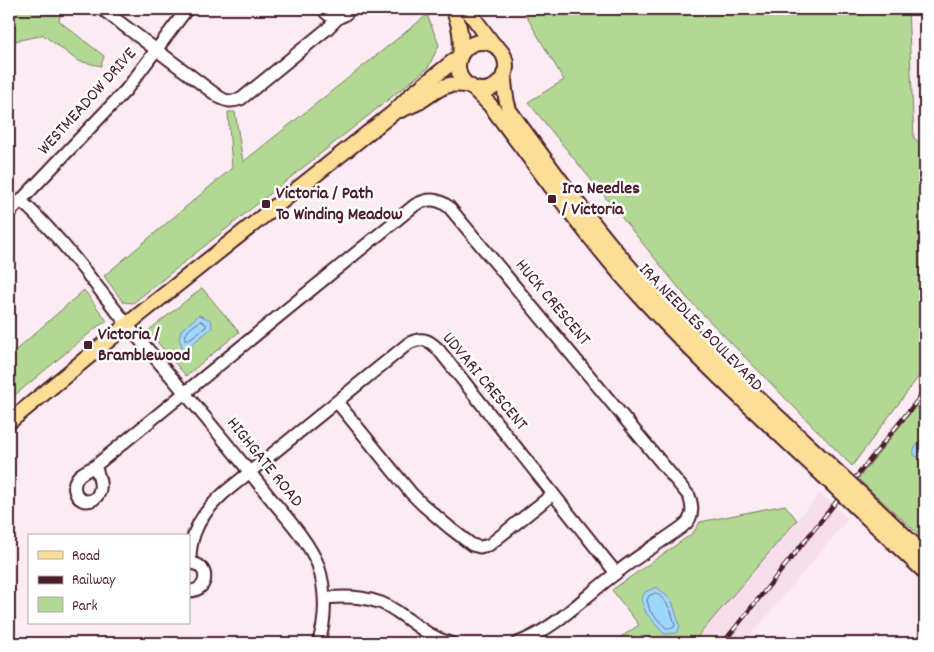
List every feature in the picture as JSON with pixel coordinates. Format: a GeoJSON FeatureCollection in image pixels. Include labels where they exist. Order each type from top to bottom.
{"type":"FeatureCollection","features":[{"type":"Feature","properties":{"kind":"main road"},"geometry":{"type":"LineString","coordinates":[[453,9],[460,28],[459,73],[471,87]]}},
{"type":"Feature","properties":{"kind":"main road"},"geometry":{"type":"LineString","coordinates":[[393,113],[418,102],[446,86],[457,84],[483,89],[499,83],[506,66],[504,56],[467,9]]}},
{"type":"Feature","properties":{"kind":"main road"},"geometry":{"type":"LineString","coordinates":[[9,422],[393,113],[411,95],[460,56],[467,47],[483,42],[493,44]]}},
{"type":"Feature","properties":{"kind":"main road","name":"IRA NEEDLES BOULEVARD"},"geometry":{"type":"LineString","coordinates":[[504,74],[505,96],[509,110],[606,240],[656,296],[832,476]]}},
{"type":"Feature","properties":{"kind":"main road","name":"IRA NEEDLES BOULEVARD"},"geometry":{"type":"LineString","coordinates":[[471,87],[490,105],[594,242],[651,308],[684,342],[860,502],[925,555]]}},
{"type":"Feature","properties":{"kind":"main road","name":"IRA NEEDLES BOULEVARD"},"geometry":{"type":"LineString","coordinates":[[860,502],[925,572]]}},
{"type":"Feature","properties":{"kind":"street"},"geometry":{"type":"LineString","coordinates":[[102,9],[219,97],[230,102],[241,98],[350,9]]}},
{"type":"Feature","properties":{"kind":"street","name":"WESTMEADOW DRIVE"},"geometry":{"type":"LineString","coordinates":[[9,214],[126,90],[187,9]]}},
{"type":"Feature","properties":{"kind":"street"},"geometry":{"type":"LineString","coordinates":[[323,9],[329,16],[338,18]]}},
{"type":"Feature","properties":{"kind":"street","name":"HUCK CRESCENT"},"geometry":{"type":"LineString","coordinates":[[95,466],[415,206],[427,200],[443,202],[689,496],[692,503],[692,515],[687,523],[616,573],[539,634],[517,643]]}},
{"type":"Feature","properties":{"kind":"street","name":"HIGHGATE ROAD"},"geometry":{"type":"LineString","coordinates":[[21,201],[32,210],[64,245],[250,472],[308,546],[322,579],[325,598],[318,643]]}},
{"type":"Feature","properties":{"kind":"street","name":"UDVARI CRESCENT"},"geometry":{"type":"LineString","coordinates":[[190,563],[190,550],[197,527],[218,498],[409,342],[421,339],[432,343],[438,350],[616,573]]}},
{"type":"Feature","properties":{"kind":"street"},"geometry":{"type":"LineString","coordinates":[[336,402],[416,499],[472,545],[480,547],[489,545],[554,494]]}},
{"type":"Feature","properties":{"kind":"street"},"geometry":{"type":"LineString","coordinates":[[190,563],[200,566],[204,572],[205,580],[200,588],[190,591]]}},
{"type":"Feature","properties":{"kind":"street"},"geometry":{"type":"LineString","coordinates":[[325,598],[362,597],[378,602],[395,610],[430,636],[450,643]]}},
{"type":"Feature","properties":{"kind":"shaded area"},"geometry":{"type":"Polygon","coordinates":[[[820,493],[848,519],[744,643],[692,643],[820,493]]]}},
{"type":"Feature","properties":{"kind":"green space"},"geometry":{"type":"Polygon","coordinates":[[[9,9],[62,9],[59,21],[104,56],[101,66],[78,61],[42,34],[9,42],[9,9]]]}},
{"type":"Feature","properties":{"kind":"green space"},"geometry":{"type":"Polygon","coordinates":[[[522,9],[908,9],[914,138],[925,148],[925,368],[852,466],[687,298],[528,102],[564,80],[522,9]]]}},
{"type":"Feature","properties":{"kind":"green space"},"geometry":{"type":"Polygon","coordinates":[[[427,15],[439,45],[428,68],[133,303],[123,302],[104,276],[232,168],[228,112],[235,112],[243,162],[427,15]]]}},
{"type":"Feature","properties":{"kind":"green space"},"geometry":{"type":"Polygon","coordinates":[[[202,288],[239,332],[186,376],[148,331],[202,288]]]}},
{"type":"Feature","properties":{"kind":"green space"},"geometry":{"type":"Polygon","coordinates":[[[84,290],[107,321],[97,327],[9,400],[9,356],[84,290]]]}},
{"type":"Feature","properties":{"kind":"green space"},"geometry":{"type":"Polygon","coordinates":[[[925,395],[925,540],[858,479],[925,395]]]}},
{"type":"Feature","properties":{"kind":"green space"},"geometry":{"type":"Polygon","coordinates":[[[785,505],[797,520],[692,643],[612,643],[639,625],[612,590],[693,533],[700,522],[785,505]]]}},
{"type":"Feature","properties":{"kind":"water"},"geometry":{"type":"Polygon","coordinates":[[[199,315],[211,320],[212,328],[193,343],[189,353],[186,355],[179,339],[181,330],[199,315]]]}},
{"type":"Feature","properties":{"kind":"water"},"geometry":{"type":"Polygon","coordinates":[[[925,434],[925,462],[914,455],[914,449],[925,434]]]}},
{"type":"Feature","properties":{"kind":"water"},"geometry":{"type":"Polygon","coordinates":[[[657,587],[672,601],[680,627],[677,633],[664,634],[646,613],[641,600],[645,592],[657,587]]]}},
{"type":"Feature","properties":{"kind":"railway"},"geometry":{"type":"LineString","coordinates":[[723,643],[925,391]]}},
{"type":"Feature","properties":{"kind":"place","name":"Ira Needles / Victoria"},"geometry":{"type":"Point","coordinates":[552,199]}},
{"type":"Feature","properties":{"kind":"place","name":"Victoria / Path To Winding Meadow"},"geometry":{"type":"Point","coordinates":[266,204]}},
{"type":"Feature","properties":{"kind":"place","name":"Victoria / Bramblewood"},"geometry":{"type":"Point","coordinates":[88,345]}}]}
